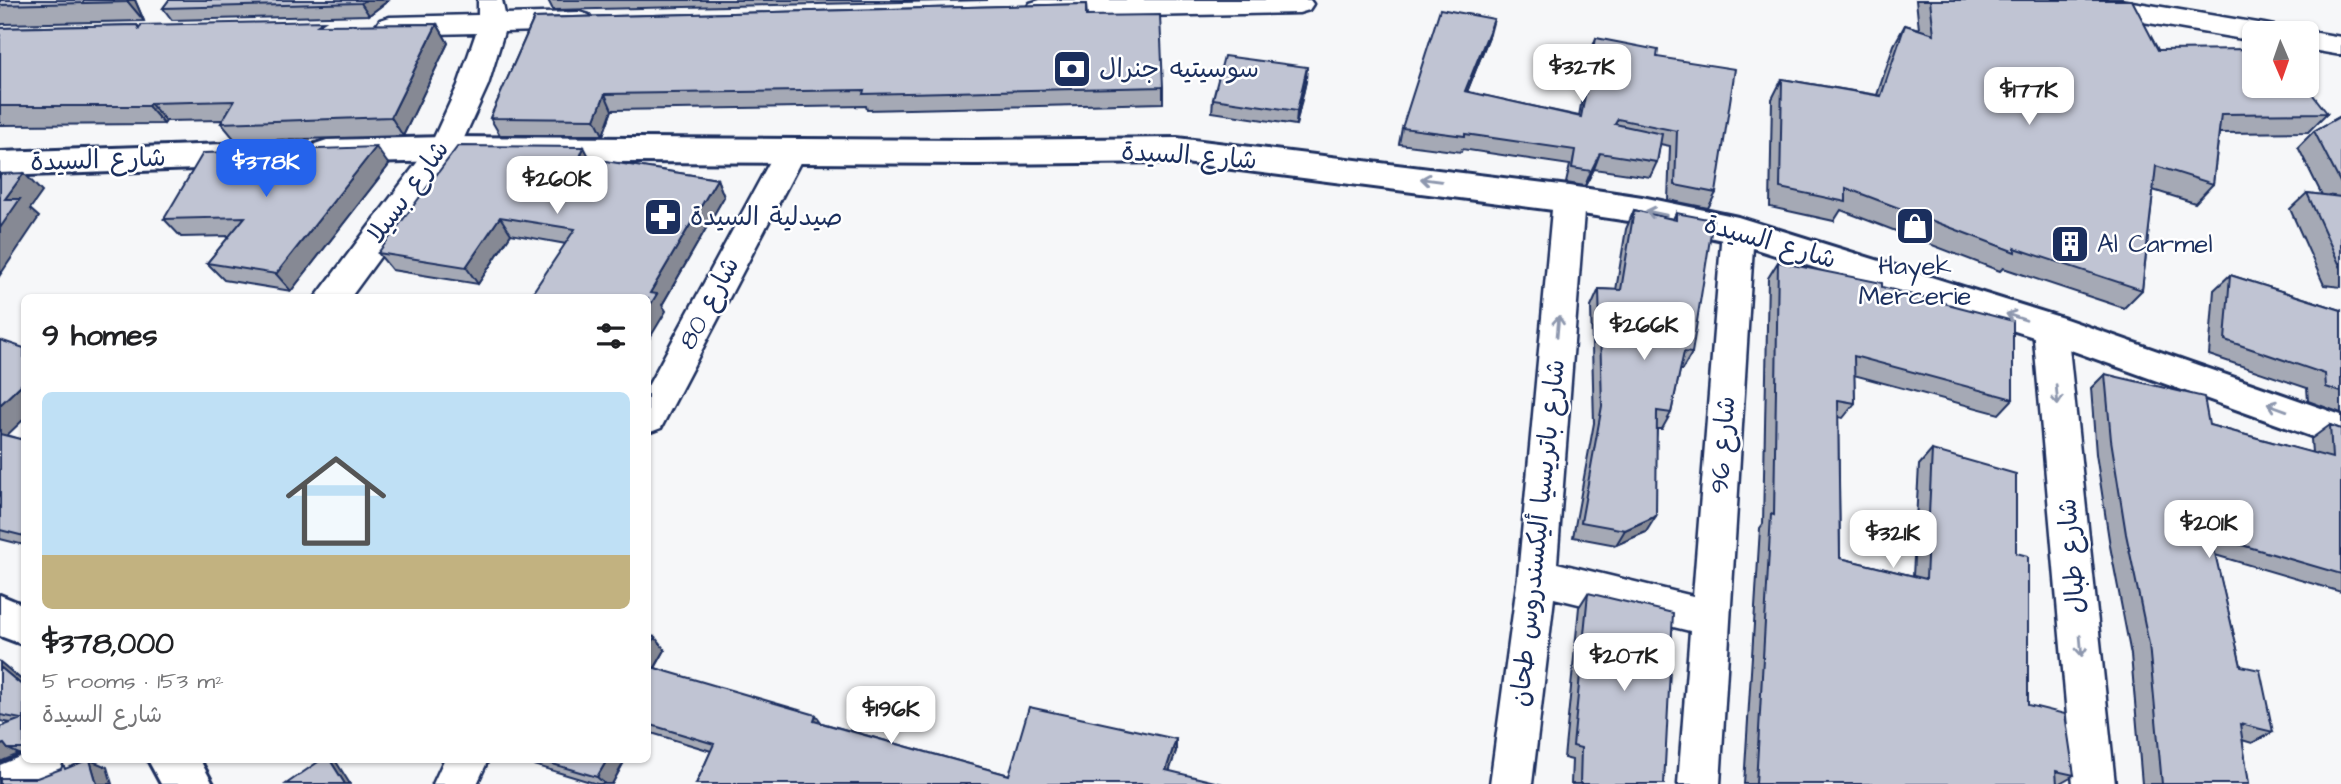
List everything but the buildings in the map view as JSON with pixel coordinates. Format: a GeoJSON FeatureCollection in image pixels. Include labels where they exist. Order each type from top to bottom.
{"type":"FeatureCollection","features":[{"type":"Feature","properties":{"kind":"street"},"geometry":{"type":"LineString","coordinates":[[2067,0],[2242,29]]}},
{"type":"Feature","properties":{"kind":"street"},"geometry":{"type":"LineString","coordinates":[[1019,10],[1299,4]]}},
{"type":"Feature","properties":{"kind":"street"},"geometry":{"type":"LineString","coordinates":[[370,26],[491,12],[604,20]]}},
{"type":"Feature","properties":{"kind":"street","name":"شارع بسيلا"},"geometry":{"type":"LineString","coordinates":[[334,294],[444,149],[473,85],[491,12]]}},
{"type":"Feature","properties":{"kind":"street"},"geometry":{"type":"LineString","coordinates":[[2319,42],[2341,46]]}},
{"type":"Feature","properties":{"kind":"street","name":"شارع السيدة"},"geometry":{"type":"LineString","coordinates":[[0,163],[444,149],[1177,150],[1569,199],[1642,210],[1738,230],[2050,328],[2341,431]]}},
{"type":"Feature","properties":{"kind":"street","name":"شارع 80"},"geometry":{"type":"LineString","coordinates":[[651,412],[791,150]]}},
{"type":"Feature","properties":{"kind":"street","name":"شارع باتريسيا أليكسندروس طحان"},"geometry":{"type":"LineString","coordinates":[[1511,784],[1537,576],[1569,199]]}},
{"type":"Feature","properties":{"kind":"street","name":"شارع 96"},"geometry":{"type":"LineString","coordinates":[[1699,784],[1738,230]]}},
{"type":"Feature","properties":{"kind":"street","name":"شارع طبال"},"geometry":{"type":"LineString","coordinates":[[2050,328],[2094,784]]}},
{"type":"Feature","properties":{"kind":"street"},"geometry":{"type":"LineString","coordinates":[[1537,576],[1710,618]]}},
{"type":"Feature","properties":{"kind":"street"},"geometry":{"type":"LineString","coordinates":[[0,615],[21,624]]}},
{"type":"Feature","properties":{"kind":"street"},"geometry":{"type":"LineString","coordinates":[[6,784],[56,763]]}},
{"type":"Feature","properties":{"kind":"street"},"geometry":{"type":"LineString","coordinates":[[173,763],[190,784]]}},
{"type":"Feature","properties":{"kind":"street"},"geometry":{"type":"LineString","coordinates":[[454,784],[465,763]]}},
{"type":"Feature","properties":{"kind":"place","name":"سوسيتيه جنرال"},"geometry":{"type":"Point","coordinates":[1072,69]}},
{"type":"Feature","properties":{"kind":"place","name":"صيدلية السيدة"},"geometry":{"type":"Point","coordinates":[663,217]}},
{"type":"Feature","properties":{"kind":"place","name":"Hayek Mercerie"},"geometry":{"type":"Point","coordinates":[1915,226]}},
{"type":"Feature","properties":{"kind":"place","name":"Al Carmel"},"geometry":{"type":"Point","coordinates":[2070,244]}}]}
